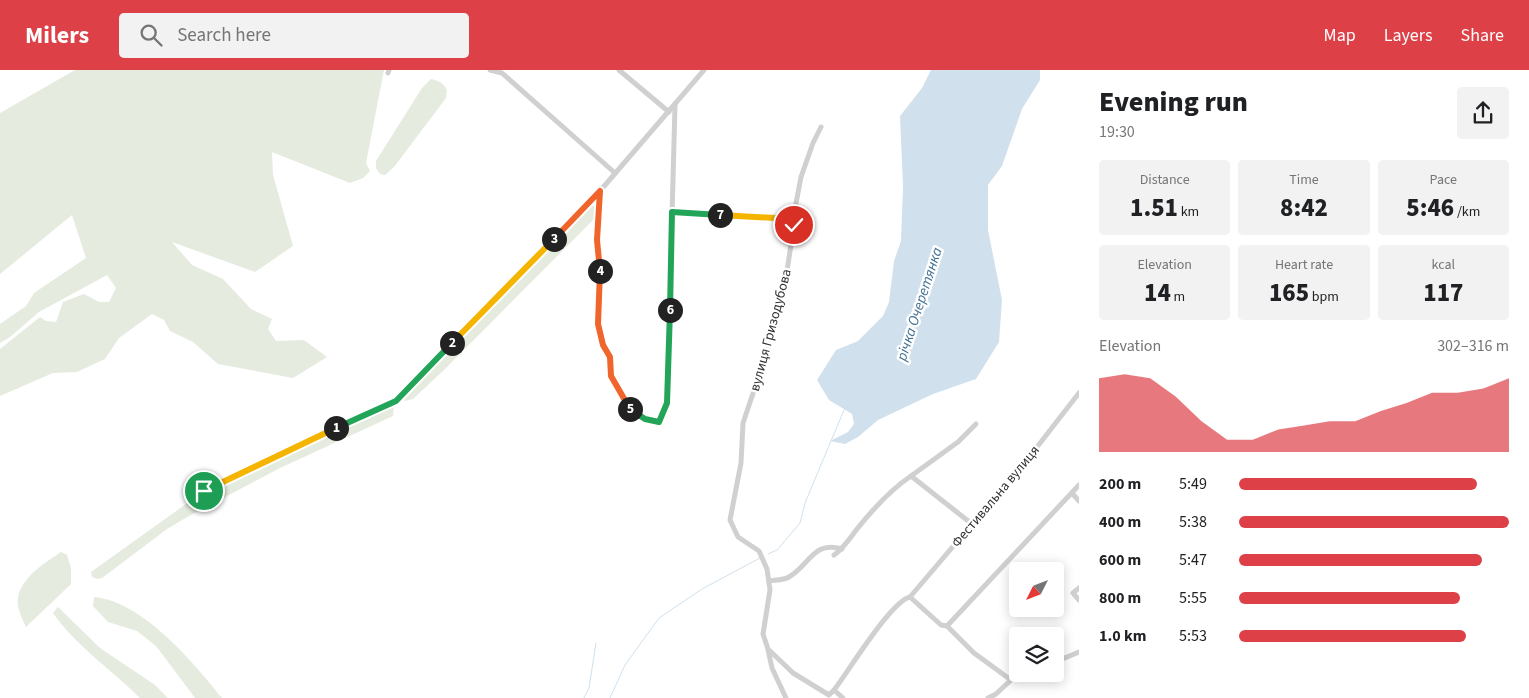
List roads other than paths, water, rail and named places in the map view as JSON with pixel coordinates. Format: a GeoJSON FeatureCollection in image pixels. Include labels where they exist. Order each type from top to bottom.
{"type":"FeatureCollection","features":[{"type":"Feature","properties":{"kind":"street"},"geometry":{"type":"LineString","coordinates":[[490,70],[502,74],[615,173]]}},
{"type":"Feature","properties":{"kind":"street"},"geometry":{"type":"LineString","coordinates":[[619,70],[669,112]]}},
{"type":"Feature","properties":{"kind":"street"},"geometry":{"type":"LineString","coordinates":[[204,491],[396,401],[600,191],[704,70]]}},
{"type":"Feature","properties":{"kind":"street"},"geometry":{"type":"LineString","coordinates":[[600,191],[597,240],[600,273],[598,324],[603,345],[610,357],[611,376],[629,408],[645,419],[659,422],[667,403],[672,154],[675,105]]}},
{"type":"Feature","properties":{"kind":"street","name":"вулиця Гризодубова"},"geometry":{"type":"LineString","coordinates":[[769,581],[764,560],[759,551],[738,537],[733,531],[730,520],[741,463],[743,423],[768,349],[785,284],[794,225],[793,219],[801,177],[813,143],[821,128]]}},
{"type":"Feature","properties":{"kind":"street"},"geometry":{"type":"LineString","coordinates":[[672,212],[793,219]]}},
{"type":"Feature","properties":{"kind":"street","name":"Фестивальна вулиця"},"geometry":{"type":"LineString","coordinates":[[834,690],[887,616],[904,598],[910,597],[1030,456],[1079,393]]}},
{"type":"Feature","properties":{"kind":"street"},"geometry":{"type":"LineString","coordinates":[[834,555],[842,549],[892,489],[958,442],[976,424]]}},
{"type":"Feature","properties":{"kind":"street"},"geometry":{"type":"LineString","coordinates":[[910,476],[972,524]]}},
{"type":"Feature","properties":{"kind":"street"},"geometry":{"type":"LineString","coordinates":[[947,626],[1079,486]]}},
{"type":"Feature","properties":{"kind":"street"},"geometry":{"type":"LineString","coordinates":[[1072,493],[1079,501]]}},
{"type":"Feature","properties":{"kind":"street"},"geometry":{"type":"LineString","coordinates":[[786,698],[772,668],[763,634],[769,581],[789,578],[820,548],[833,546],[842,549]]}},
{"type":"Feature","properties":{"kind":"street"},"geometry":{"type":"LineString","coordinates":[[1079,588],[1073,593],[1079,600]]}},
{"type":"Feature","properties":{"kind":"street"},"geometry":{"type":"LineString","coordinates":[[910,597],[941,625],[947,626],[974,653],[1009,679]]}},
{"type":"Feature","properties":{"kind":"street"},"geometry":{"type":"LineString","coordinates":[[768,649],[793,673],[829,695],[834,690],[843,698]]}},
{"type":"Feature","properties":{"kind":"street"},"geometry":{"type":"LineString","coordinates":[[1064,658],[1079,652]]}},
{"type":"Feature","properties":{"kind":"street"},"geometry":{"type":"LineString","coordinates":[[988,698],[1009,682]]}},
{"type":"Feature","properties":{"kind":"water"},"geometry":{"type":"Polygon","coordinates":[[[931,70],[1040,70],[1040,80],[1022,109],[1002,166],[988,185],[988,230],[1002,300],[999,342],[976,379],[933,394],[878,420],[858,437],[845,444],[830,441],[848,432],[854,424],[852,414],[829,400],[817,380],[836,350],[858,341],[883,316],[889,302],[894,261],[901,241],[903,186],[900,116],[922,88],[931,70]]]}},
{"type":"Feature","properties":{"kind":"waterway","name":"річка Очеретянка"},"geometry":{"type":"LineString","coordinates":[[768,554],[777,550],[800,523],[805,503],[844,410]]}},
{"type":"Feature","properties":{"kind":"waterway","name":"річка Очеретянка"},"geometry":{"type":"LineString","coordinates":[[610,698],[625,665],[659,618],[702,589],[760,558]]}},
{"type":"Feature","properties":{"kind":"waterway"},"geometry":{"type":"LineString","coordinates":[[584,698],[589,688],[596,643]]}}]}
